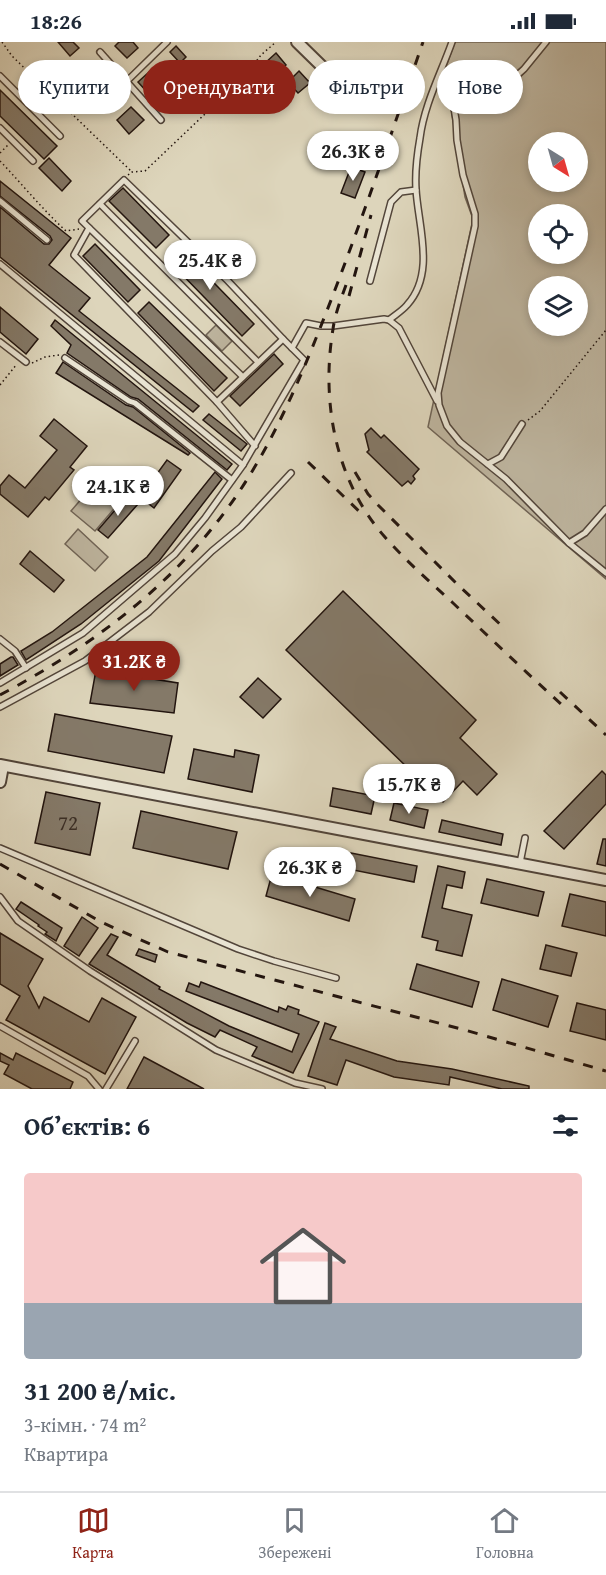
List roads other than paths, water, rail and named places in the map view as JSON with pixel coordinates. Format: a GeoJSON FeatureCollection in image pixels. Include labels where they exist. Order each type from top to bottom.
{"type":"FeatureCollection","features":[{"type":"Feature","properties":{"kind":"street"},"geometry":{"type":"LineString","coordinates":[[297,42],[315,60]]}},
{"type":"Feature","properties":{"kind":"street"},"geometry":{"type":"LineString","coordinates":[[0,782],[1,765],[606,880]]}},
{"type":"Feature","properties":{"kind":"lane"},"geometry":{"type":"LineString","coordinates":[[131,77],[167,42]]}},
{"type":"Feature","properties":{"kind":"lane"},"geometry":{"type":"LineString","coordinates":[[445,60],[452,42]]}},
{"type":"Feature","properties":{"kind":"lane"},"geometry":{"type":"LineString","coordinates":[[523,70],[546,42]]}},
{"type":"Feature","properties":{"kind":"lane"},"geometry":{"type":"LineString","coordinates":[[100,52],[107,60]]}},
{"type":"Feature","properties":{"kind":"lane"},"geometry":{"type":"LineString","coordinates":[[0,76],[60,136]]}},
{"type":"Feature","properties":{"kind":"lane"},"geometry":{"type":"LineString","coordinates":[[389,320],[408,304],[420,279],[424,258],[416,190],[420,136],[425,112],[437,82]]}},
{"type":"Feature","properties":{"kind":"lane"},"geometry":{"type":"LineString","coordinates":[[131,87],[161,120]]}},
{"type":"Feature","properties":{"kind":"lane"},"geometry":{"type":"LineString","coordinates":[[439,405],[438,393],[475,226],[475,214],[463,175],[455,114]]}},
{"type":"Feature","properties":{"kind":"lane"},"geometry":{"type":"LineString","coordinates":[[0,128],[33,161]]}},
{"type":"Feature","properties":{"kind":"lane"},"geometry":{"type":"LineString","coordinates":[[0,683],[83,633],[175,554],[205,518],[243,465],[304,360],[228,281],[124,180],[82,221],[243,377]]}},
{"type":"Feature","properties":{"kind":"lane"},"geometry":{"type":"LineString","coordinates":[[370,281],[391,202],[402,192],[416,190]]}},
{"type":"Feature","properties":{"kind":"lane"},"geometry":{"type":"LineString","coordinates":[[0,201],[47,240]]}},
{"type":"Feature","properties":{"kind":"lane"},"geometry":{"type":"LineString","coordinates":[[100,204],[258,362]]}},
{"type":"Feature","properties":{"kind":"lane"},"geometry":{"type":"LineString","coordinates":[[89,228],[74,255],[217,402],[255,446]]}},
{"type":"Feature","properties":{"kind":"lane"},"geometry":{"type":"LineString","coordinates":[[0,264],[243,465]]}},
{"type":"Feature","properties":{"kind":"lane"},"geometry":{"type":"LineString","coordinates":[[292,348],[306,323],[321,327],[389,320],[399,328],[439,405],[447,426],[460,442],[489,464],[569,543],[606,573]]}},
{"type":"Feature","properties":{"kind":"lane"},"geometry":{"type":"LineString","coordinates":[[217,402],[283,339]]}},
{"type":"Feature","properties":{"kind":"lane"},"geometry":{"type":"LineString","coordinates":[[0,342],[24,361]]}},
{"type":"Feature","properties":{"kind":"lane"},"geometry":{"type":"LineString","coordinates":[[65,358],[129,402],[135,403],[232,480]]}},
{"type":"Feature","properties":{"kind":"lane"},"geometry":{"type":"LineString","coordinates":[[489,464],[501,457],[522,424]]}},
{"type":"Feature","properties":{"kind":"lane"},"geometry":{"type":"LineString","coordinates":[[0,707],[85,661],[149,612],[212,551],[241,527],[291,473]]}},
{"type":"Feature","properties":{"kind":"lane"},"geometry":{"type":"LineString","coordinates":[[569,543],[585,533],[606,509]]}},
{"type":"Feature","properties":{"kind":"lane"},"geometry":{"type":"LineString","coordinates":[[0,639],[15,651],[26,668]]}},
{"type":"Feature","properties":{"kind":"lane"},"geometry":{"type":"LineString","coordinates":[[520,864],[525,838]]}},
{"type":"Feature","properties":{"kind":"lane"},"geometry":{"type":"LineString","coordinates":[[0,848],[238,949],[274,962],[336,978]]}},
{"type":"Feature","properties":{"kind":"lane"},"geometry":{"type":"LineString","coordinates":[[0,897],[18,921],[90,971],[216,1050],[295,1083],[322,1089]]}},
{"type":"Feature","properties":{"kind":"lane"},"geometry":{"type":"LineString","coordinates":[[0,1026],[88,1076],[99,1089]]}},
{"type":"Feature","properties":{"kind":"lane"},"geometry":{"type":"LineString","coordinates":[[106,1089],[135,1041]]}},
{"type":"Feature","properties":{"kind":"railway"},"geometry":{"type":"LineString","coordinates":[[0,695],[63,659],[122,617],[150,593],[201,542],[242,488],[286,408],[311,352],[423,42]]}},
{"type":"Feature","properties":{"kind":"railway"},"geometry":{"type":"LineString","coordinates":[[349,296],[371,215]]}},
{"type":"Feature","properties":{"kind":"railway"},"geometry":{"type":"LineString","coordinates":[[346,285],[334,323],[329,384],[336,439],[343,465],[354,490],[367,514],[400,554],[563,706]]}},
{"type":"Feature","properties":{"kind":"railway"},"geometry":{"type":"LineString","coordinates":[[308,462],[364,516]]}},
{"type":"Feature","properties":{"kind":"railway"},"geometry":{"type":"LineString","coordinates":[[355,472],[368,494],[378,505],[503,627]]}},
{"type":"Feature","properties":{"kind":"railway"},"geometry":{"type":"LineString","coordinates":[[560,692],[606,735]]}},
{"type":"Feature","properties":{"kind":"railway"},"geometry":{"type":"LineString","coordinates":[[0,864],[101,922],[168,952],[465,1030],[606,1071]]}}]}
